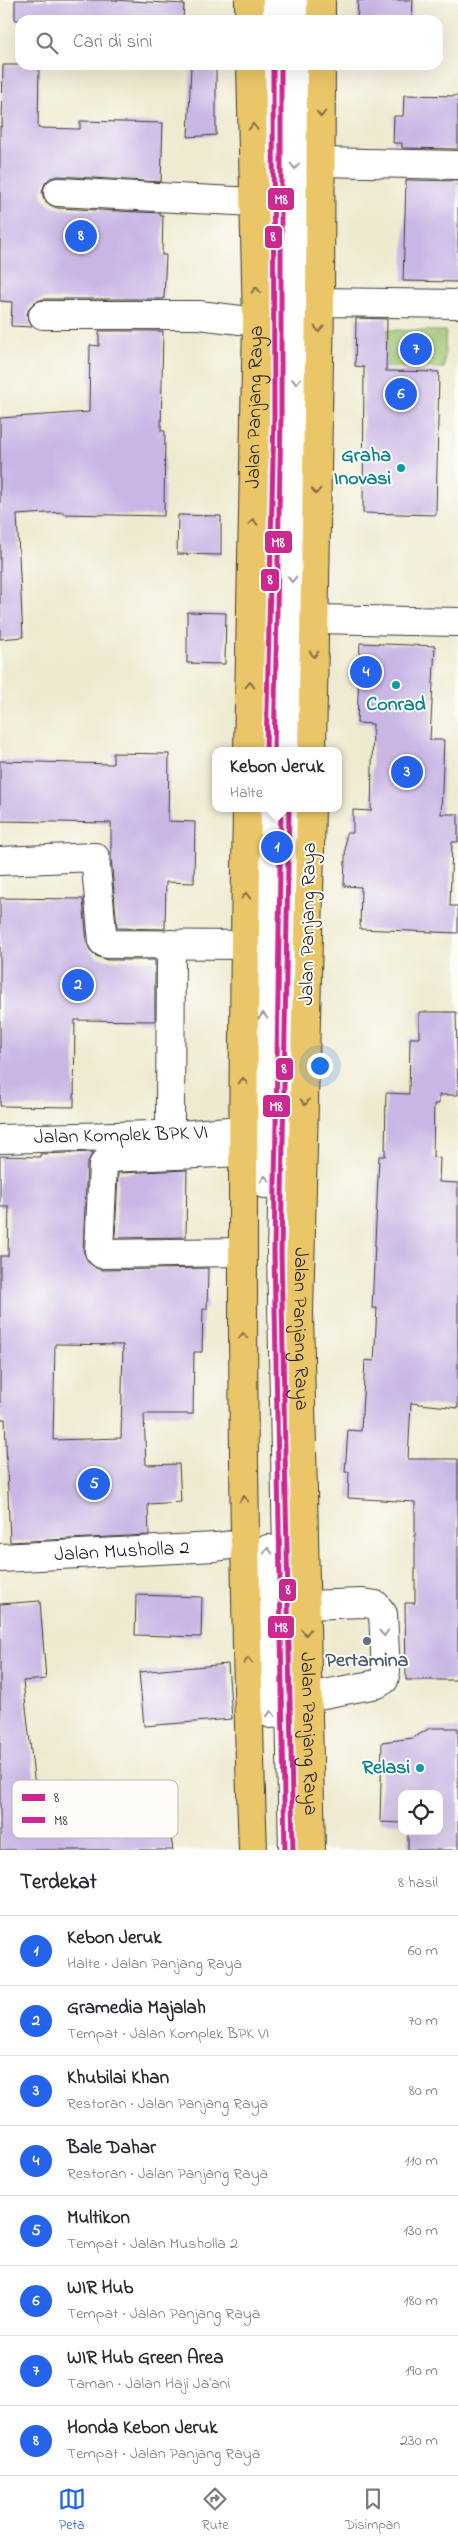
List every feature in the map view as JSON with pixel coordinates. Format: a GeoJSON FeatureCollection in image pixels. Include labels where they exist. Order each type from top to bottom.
{"type":"FeatureCollection","features":[{"type":"Feature","properties":{"kind":"main road"},"geometry":{"type":"LineString","coordinates":[[249,0],[249,15]]}},
{"type":"Feature","properties":{"kind":"main road"},"geometry":{"type":"LineString","coordinates":[[321,0],[321,15]]}},
{"type":"Feature","properties":{"kind":"main road","name":"Jalan Panjang Raya"},"geometry":{"type":"LineString","coordinates":[[248,747],[257,322],[251,70]]}},
{"type":"Feature","properties":{"kind":"main road"},"geometry":{"type":"LineString","coordinates":[[312,747],[320,302],[321,70]]}},
{"type":"Feature","properties":{"kind":"main road"},"geometry":{"type":"LineString","coordinates":[[247,812],[242,1141],[244,1543],[252,1806],[244,1837],[255,1848]]}},
{"type":"Feature","properties":{"kind":"main road","name":"Jalan Panjang Raya"},"geometry":{"type":"LineString","coordinates":[[306,1849],[308,1697],[299,1313],[311,812]]}},
{"type":"Feature","properties":{"kind":"street"},"geometry":{"type":"LineString","coordinates":[[272,0],[272,15]]}},
{"type":"Feature","properties":{"kind":"street"},"geometry":{"type":"LineString","coordinates":[[294,0],[294,15]]}},
{"type":"Feature","properties":{"kind":"street"},"geometry":{"type":"LineString","coordinates":[[266,747],[274,418],[273,70]]}},
{"type":"Feature","properties":{"kind":"street"},"geometry":{"type":"LineString","coordinates":[[290,747],[296,369],[294,70]]}},
{"type":"Feature","properties":{"kind":"street"},"geometry":{"type":"LineString","coordinates":[[321,162],[458,165]]}},
{"type":"Feature","properties":{"kind":"street"},"geometry":{"type":"LineString","coordinates":[[58,192],[255,202]]}},
{"type":"Feature","properties":{"kind":"street"},"geometry":{"type":"LineString","coordinates":[[320,302],[458,304]]}},
{"type":"Feature","properties":{"kind":"street"},"geometry":{"type":"LineString","coordinates":[[44,314],[199,315],[257,322]]}},
{"type":"Feature","properties":{"kind":"street"},"geometry":{"type":"LineString","coordinates":[[315,619],[458,622]]}},
{"type":"Feature","properties":{"kind":"street"},"geometry":{"type":"LineString","coordinates":[[255,1848],[268,1633],[262,1008],[264,812]]}},
{"type":"Feature","properties":{"kind":"street"},"geometry":{"type":"LineString","coordinates":[[289,812],[287,1009],[281,1251],[306,1849]]}},
{"type":"Feature","properties":{"kind":"street"},"geometry":{"type":"LineString","coordinates":[[0,861],[95,857],[103,942],[108,944],[245,945]]}},
{"type":"Feature","properties":{"kind":"street"},"geometry":{"type":"LineString","coordinates":[[170,944],[170,1118]]}},
{"type":"Feature","properties":{"kind":"street","name":"Jalan Komplek BPK VI"},"geometry":{"type":"LineString","coordinates":[[0,1139],[192,1134],[242,1141]]}},
{"type":"Feature","properties":{"kind":"street"},"geometry":{"type":"LineString","coordinates":[[242,1141],[109,1158],[103,1165],[99,1251],[102,1254],[243,1252]]}},
{"type":"Feature","properties":{"kind":"street","name":"Jalan Musholla 2"},"geometry":{"type":"LineString","coordinates":[[0,1558],[216,1547],[244,1543]]}},
{"type":"Feature","properties":{"kind":"street"},"geometry":{"type":"LineString","coordinates":[[306,1605],[363,1603],[376,1605],[383,1614],[386,1671],[384,1680],[377,1684],[308,1697]]}},
{"type":"Feature","properties":{"kind":"green space"},"geometry":{"type":"Polygon","coordinates":[[[387,330],[446,331],[444,368],[386,367],[387,330]]]}},
{"type":"Feature","properties":{"kind":"building"},"geometry":{"type":"Polygon","coordinates":[[[15,0],[113,0],[184,4],[183,15],[15,15],[15,0]]]}},
{"type":"Feature","properties":{"kind":"building"},"geometry":{"type":"Polygon","coordinates":[[[358,0],[413,0],[412,15],[357,15],[358,0]]]}},
{"type":"Feature","properties":{"kind":"building"},"geometry":{"type":"Polygon","coordinates":[[[3,65],[15,65],[15,70],[39,70],[38,128],[80,129],[80,121],[163,123],[161,182],[58,176],[50,178],[45,183],[42,192],[44,200],[57,208],[160,213],[160,216],[163,216],[162,255],[166,255],[164,299],[43,299],[35,302],[29,308],[27,315],[32,327],[11,326],[12,302],[0,301],[0,126],[2,127],[3,65]]]}},
{"type":"Feature","properties":{"kind":"building"},"geometry":{"type":"Polygon","coordinates":[[[191,70],[216,70],[216,135],[188,137],[191,70]]]}},
{"type":"Feature","properties":{"kind":"building"},"geometry":{"type":"Polygon","coordinates":[[[404,95],[458,96],[458,149],[402,148],[402,143],[393,143],[394,116],[403,116],[404,95]]]}},
{"type":"Feature","properties":{"kind":"building"},"geometry":{"type":"Polygon","coordinates":[[[406,180],[458,181],[458,282],[403,281],[406,180]]]}},
{"type":"Feature","properties":{"kind":"building"},"geometry":{"type":"Polygon","coordinates":[[[356,318],[387,319],[386,371],[439,372],[436,515],[363,513],[364,367],[355,366],[356,318]]]}},
{"type":"Feature","properties":{"kind":"building"},"geometry":{"type":"Polygon","coordinates":[[[99,331],[163,331],[161,431],[165,431],[164,516],[63,514],[63,512],[17,515],[23,637],[0,639],[0,418],[89,412],[90,345],[99,346],[99,331]]]}},
{"type":"Feature","properties":{"kind":"building"},"geometry":{"type":"Polygon","coordinates":[[[178,515],[221,516],[221,555],[177,554],[178,515]]]}},
{"type":"Feature","properties":{"kind":"building"},"geometry":{"type":"Polygon","coordinates":[[[187,612],[226,613],[225,664],[187,663],[187,612]]]}},
{"type":"Feature","properties":{"kind":"building"},"geometry":{"type":"Polygon","coordinates":[[[360,643],[435,646],[430,740],[444,740],[441,814],[458,814],[458,842],[452,842],[450,906],[458,906],[458,933],[360,929],[361,887],[344,886],[346,833],[353,833],[353,810],[371,811],[373,724],[357,723],[360,643]]]}},
{"type":"Feature","properties":{"kind":"building"},"geometry":{"type":"Polygon","coordinates":[[[113,753],[169,754],[168,821],[195,822],[194,883],[166,882],[165,929],[117,928],[111,856],[111,823],[0,821],[0,761],[113,764],[113,753]]]}},
{"type":"Feature","properties":{"kind":"building"},"geometry":{"type":"Polygon","coordinates":[[[0,898],[83,899],[87,943],[90,950],[96,956],[107,960],[155,960],[155,1021],[75,1020],[74,1107],[0,1106],[0,898]]]}},
{"type":"Feature","properties":{"kind":"building"},"geometry":{"type":"Polygon","coordinates":[[[419,1012],[456,1012],[458,1095],[439,1095],[439,1104],[434,1104],[433,1157],[440,1158],[439,1182],[458,1183],[458,1408],[411,1403],[408,1459],[458,1459],[458,1680],[406,1680],[405,1603],[415,1603],[415,1502],[348,1498],[349,1472],[345,1472],[348,1430],[361,1431],[365,1360],[374,1361],[377,1308],[372,1308],[379,1156],[385,1156],[386,1093],[409,1094],[410,1038],[419,1038],[419,1012]]]}},
{"type":"Feature","properties":{"kind":"building"},"geometry":{"type":"Polygon","coordinates":[[[93,1152],[87,1164],[83,1250],[88,1262],[96,1268],[102,1270],[208,1268],[207,1309],[203,1309],[202,1352],[194,1352],[193,1414],[144,1414],[146,1465],[179,1464],[181,1502],[148,1504],[149,1535],[10,1542],[5,1419],[0,1419],[0,1256],[8,1256],[9,1207],[0,1207],[0,1156],[40,1157],[40,1154],[93,1152]],[[55,1344],[53,1440],[121,1438],[123,1345],[55,1344]]]}},
{"type":"Feature","properties":{"kind":"building"},"geometry":{"type":"Polygon","coordinates":[[[187,1170],[186,1237],[115,1238],[118,1173],[187,1170]]]}},
{"type":"Feature","properties":{"kind":"building"},"geometry":{"type":"Polygon","coordinates":[[[136,1595],[202,1597],[201,1637],[135,1635],[136,1595]]]}},
{"type":"Feature","properties":{"kind":"building"},"geometry":{"type":"Polygon","coordinates":[[[40,1601],[46,1679],[23,1681],[34,1780],[12,1780],[12,1838],[171,1838],[173,1850],[0,1850],[0,1604],[40,1601]]]}},
{"type":"Feature","properties":{"kind":"building"},"geometry":{"type":"Polygon","coordinates":[[[228,1664],[232,1719],[144,1726],[139,1672],[228,1664]]]}},
{"type":"Feature","properties":{"kind":"building","name":"Relasi"},"geometry":{"type":"Polygon","coordinates":[[[430,1728],[458,1728],[458,1850],[408,1850],[408,1835],[443,1835],[443,1790],[398,1790],[398,1823],[380,1822],[382,1742],[413,1738],[430,1728]]]}},
{"type":"Feature","properties":{"kind":"transit line","name":"8"},"geometry":{"type":"LineString","coordinates":[[266,747],[274,418],[273,70]]}},
{"type":"Feature","properties":{"kind":"transit line","name":"M8"},"geometry":{"type":"LineString","coordinates":[[274,747],[281,418],[281,70]]}},
{"type":"Feature","properties":{"kind":"transit line","name":"M8"},"geometry":{"type":"LineString","coordinates":[[281,812],[274,1251],[285,1850]]}},
{"type":"Feature","properties":{"kind":"transit line","name":"8"},"geometry":{"type":"LineString","coordinates":[[289,812],[281,1251],[293,1850]]}},
{"type":"Feature","properties":{"kind":"place","name":"Honda Kebon Jeruk"},"geometry":{"type":"Point","coordinates":[81,236]}},
{"type":"Feature","properties":{"kind":"place","name":"WIR Hub Green Area"},"geometry":{"type":"Point","coordinates":[416,349]}},
{"type":"Feature","properties":{"kind":"place","name":"WIR Hub"},"geometry":{"type":"Point","coordinates":[401,394]}},
{"type":"Feature","properties":{"kind":"place","name":"Graha Inovasi"},"geometry":{"type":"Point","coordinates":[401,468]}},
{"type":"Feature","properties":{"kind":"place","name":"Bale Dahar"},"geometry":{"type":"Point","coordinates":[366,672]}},
{"type":"Feature","properties":{"kind":"place","name":"Conrad"},"geometry":{"type":"Point","coordinates":[396,685]}},
{"type":"Feature","properties":{"kind":"place","name":"Khubilai Khan"},"geometry":{"type":"Point","coordinates":[407,772]}},
{"type":"Feature","properties":{"kind":"place","name":"Kebon Jeruk"},"geometry":{"type":"Point","coordinates":[277,847]}},
{"type":"Feature","properties":{"kind":"place","name":"Gramedia Majalah"},"geometry":{"type":"Point","coordinates":[78,985]}},
{"type":"Feature","properties":{"kind":"place","name":"Multikon"},"geometry":{"type":"Point","coordinates":[94,1484]}},
{"type":"Feature","properties":{"kind":"place","name":"Pertamina"},"geometry":{"type":"Point","coordinates":[367,1641]}},
{"type":"Feature","properties":{"kind":"place","name":"Relasi"},"geometry":{"type":"Point","coordinates":[420,1768]}}]}
